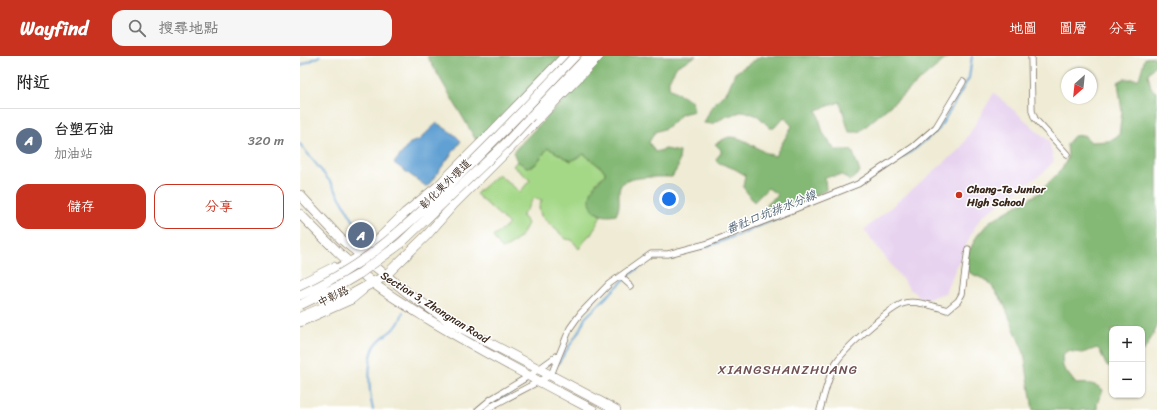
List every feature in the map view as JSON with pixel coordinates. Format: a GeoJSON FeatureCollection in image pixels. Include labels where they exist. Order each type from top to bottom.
{"type":"FeatureCollection","features":[{"type":"Feature","properties":{"kind":"main road"},"geometry":{"type":"LineString","coordinates":[[300,289],[361,256],[405,213],[429,194],[565,56]]}},
{"type":"Feature","properties":{"kind":"main road","name":"彰化東外環道"},"geometry":{"type":"LineString","coordinates":[[300,296],[354,266],[413,221],[497,138],[575,56]]}},
{"type":"Feature","properties":{"kind":"main road","name":"彰化東外環道"},"geometry":{"type":"LineString","coordinates":[[300,305],[338,287],[359,274],[400,244],[504,144],[588,56]]}},
{"type":"Feature","properties":{"kind":"main road"},"geometry":{"type":"LineString","coordinates":[[300,317],[341,300],[385,276],[427,236],[447,212],[599,56]]}},
{"type":"Feature","properties":{"kind":"main road","name":"Section 3, Zhangnan Road"},"geometry":{"type":"LineString","coordinates":[[300,195],[341,239],[361,256],[409,294],[450,322],[616,410]]}},
{"type":"Feature","properties":{"kind":"main road","name":"Section 3, Zhangnan Road"},"geometry":{"type":"LineString","coordinates":[[300,214],[350,263],[373,283],[396,299],[445,330],[593,410]]}},
{"type":"Feature","properties":{"kind":"street"},"geometry":{"type":"LineString","coordinates":[[1031,56],[1032,111],[1036,119],[1067,154]]}},
{"type":"Feature","properties":{"kind":"street"},"geometry":{"type":"LineString","coordinates":[[488,410],[492,406],[551,375],[570,328],[580,314],[609,284],[651,254],[668,254],[706,244],[858,184],[913,147],[936,127],[963,82]]}},
{"type":"Feature","properties":{"kind":"street"},"geometry":{"type":"LineString","coordinates":[[820,410],[826,388],[837,361],[859,338],[881,319],[904,303],[915,302],[947,310],[958,301],[962,294],[968,249]]}},
{"type":"Feature","properties":{"kind":"street"},"geometry":{"type":"LineString","coordinates":[[300,283],[334,266],[350,263]]}},
{"type":"Feature","properties":{"kind":"street"},"geometry":{"type":"LineString","coordinates":[[620,276],[631,286]]}},
{"type":"Feature","properties":{"kind":"street","name":"中彰路"},"geometry":{"type":"LineString","coordinates":[[300,323],[352,300],[373,283]]}},
{"type":"Feature","properties":{"kind":"street"},"geometry":{"type":"LineString","coordinates":[[478,410],[492,399],[530,376],[558,355]]}},
{"type":"Feature","properties":{"kind":"shaded area","name":"Chang-Te Junior High School"},"geometry":{"type":"Polygon","coordinates":[[[994,93],[1049,141],[1054,161],[1044,172],[981,217],[971,234],[945,293],[923,300],[910,289],[864,230],[960,149],[994,93]]]}},
{"type":"Feature","properties":{"kind":"green space"},"geometry":{"type":"Polygon","coordinates":[[[427,56],[563,56],[515,107],[476,140],[427,56]]]}},
{"type":"Feature","properties":{"kind":"green space"},"geometry":{"type":"Polygon","coordinates":[[[603,56],[696,56],[677,66],[669,80],[669,88],[692,101],[694,111],[682,114],[666,128],[655,132],[649,142],[655,152],[666,149],[680,152],[678,167],[672,177],[652,177],[628,180],[623,183],[619,191],[618,211],[616,215],[610,216],[600,214],[592,208],[590,199],[592,190],[605,175],[605,171],[584,154],[571,161],[548,148],[535,165],[527,167],[517,161],[513,152],[585,77],[603,56]]]}},
{"type":"Feature","properties":{"kind":"green space"},"geometry":{"type":"Polygon","coordinates":[[[761,56],[949,56],[859,132],[849,132],[840,102],[817,110],[823,133],[835,150],[852,150],[860,172],[850,181],[842,175],[825,177],[826,190],[789,208],[769,213],[766,204],[778,195],[768,188],[754,202],[743,187],[745,175],[735,169],[717,162],[716,159],[721,153],[721,150],[715,144],[729,137],[735,137],[747,142],[763,152],[775,156],[792,126],[784,117],[774,128],[770,128],[758,116],[744,111],[725,117],[712,124],[704,123],[712,106],[728,90],[735,73],[761,56]]]}},
{"type":"Feature","properties":{"kind":"green space"},"geometry":{"type":"Polygon","coordinates":[[[1155,57],[1156,64],[1148,74],[1151,88],[1157,93],[1157,327],[1145,348],[1145,326],[1109,326],[1109,366],[1106,365],[1100,351],[1097,348],[1082,353],[1067,351],[1062,356],[1063,367],[1076,384],[1091,384],[1103,390],[1097,404],[1097,410],[1033,410],[1024,353],[1003,302],[988,281],[970,273],[966,267],[965,259],[977,236],[990,221],[1039,193],[1062,169],[1068,157],[1067,144],[1074,136],[1084,135],[1091,142],[1109,141],[1119,135],[1122,112],[1118,82],[1124,79],[1139,79],[1145,58],[1155,57]]]}},
{"type":"Feature","properties":{"kind":"green space"},"geometry":{"type":"Polygon","coordinates":[[[548,148],[571,161],[583,153],[605,171],[605,175],[596,182],[594,211],[601,216],[591,235],[589,235],[579,249],[572,240],[566,239],[541,216],[539,207],[542,200],[534,198],[522,216],[528,223],[524,232],[515,242],[502,249],[493,237],[509,224],[476,194],[498,174],[520,192],[530,180],[513,166],[517,161],[527,167],[535,165],[548,148]]]}},
{"type":"Feature","properties":{"kind":"water"},"geometry":{"type":"Polygon","coordinates":[[[437,123],[461,141],[427,187],[394,163],[410,143],[419,140],[437,123]]]}},
{"type":"Feature","properties":{"kind":"waterway"},"geometry":{"type":"LineString","coordinates":[[300,66],[320,56]]}},
{"type":"Feature","properties":{"kind":"waterway","name":"番社口坑排水分線"},"geometry":{"type":"LineString","coordinates":[[858,187],[915,149],[939,129],[969,78],[972,56]]}},
{"type":"Feature","properties":{"kind":"waterway"},"geometry":{"type":"LineString","coordinates":[[300,144],[332,184],[353,220],[367,232]]}},
{"type":"Feature","properties":{"kind":"waterway","name":"番社口坑排水分線"},"geometry":{"type":"LineString","coordinates":[[558,364],[579,331],[585,318],[627,277],[649,259],[674,256],[715,244],[787,215]]}},
{"type":"Feature","properties":{"kind":"waterway"},"geometry":{"type":"LineString","coordinates":[[373,410],[369,375],[371,357],[377,343],[398,324],[403,312]]}},
{"type":"Feature","properties":{"kind":"waterway","name":"番社口坑排水分線"},"geometry":{"type":"LineString","coordinates":[[495,402],[526,383]]}},
{"type":"Feature","properties":{"kind":"waterway","name":"番社口坑排水分線"},"geometry":{"type":"LineString","coordinates":[[483,410],[489,405]]}},
{"type":"Feature","properties":{"kind":"place","name":"Chang-Te Junior High School"},"geometry":{"type":"Point","coordinates":[959,195]}},
{"type":"Feature","properties":{"kind":"place","name":"台塑石油"},"geometry":{"type":"Point","coordinates":[361,235]}},
{"type":"Feature","properties":{"kind":"district","name":"XIANGSHANZHUANG"},"geometry":{"type":"Point","coordinates":[788,369]}}]}
